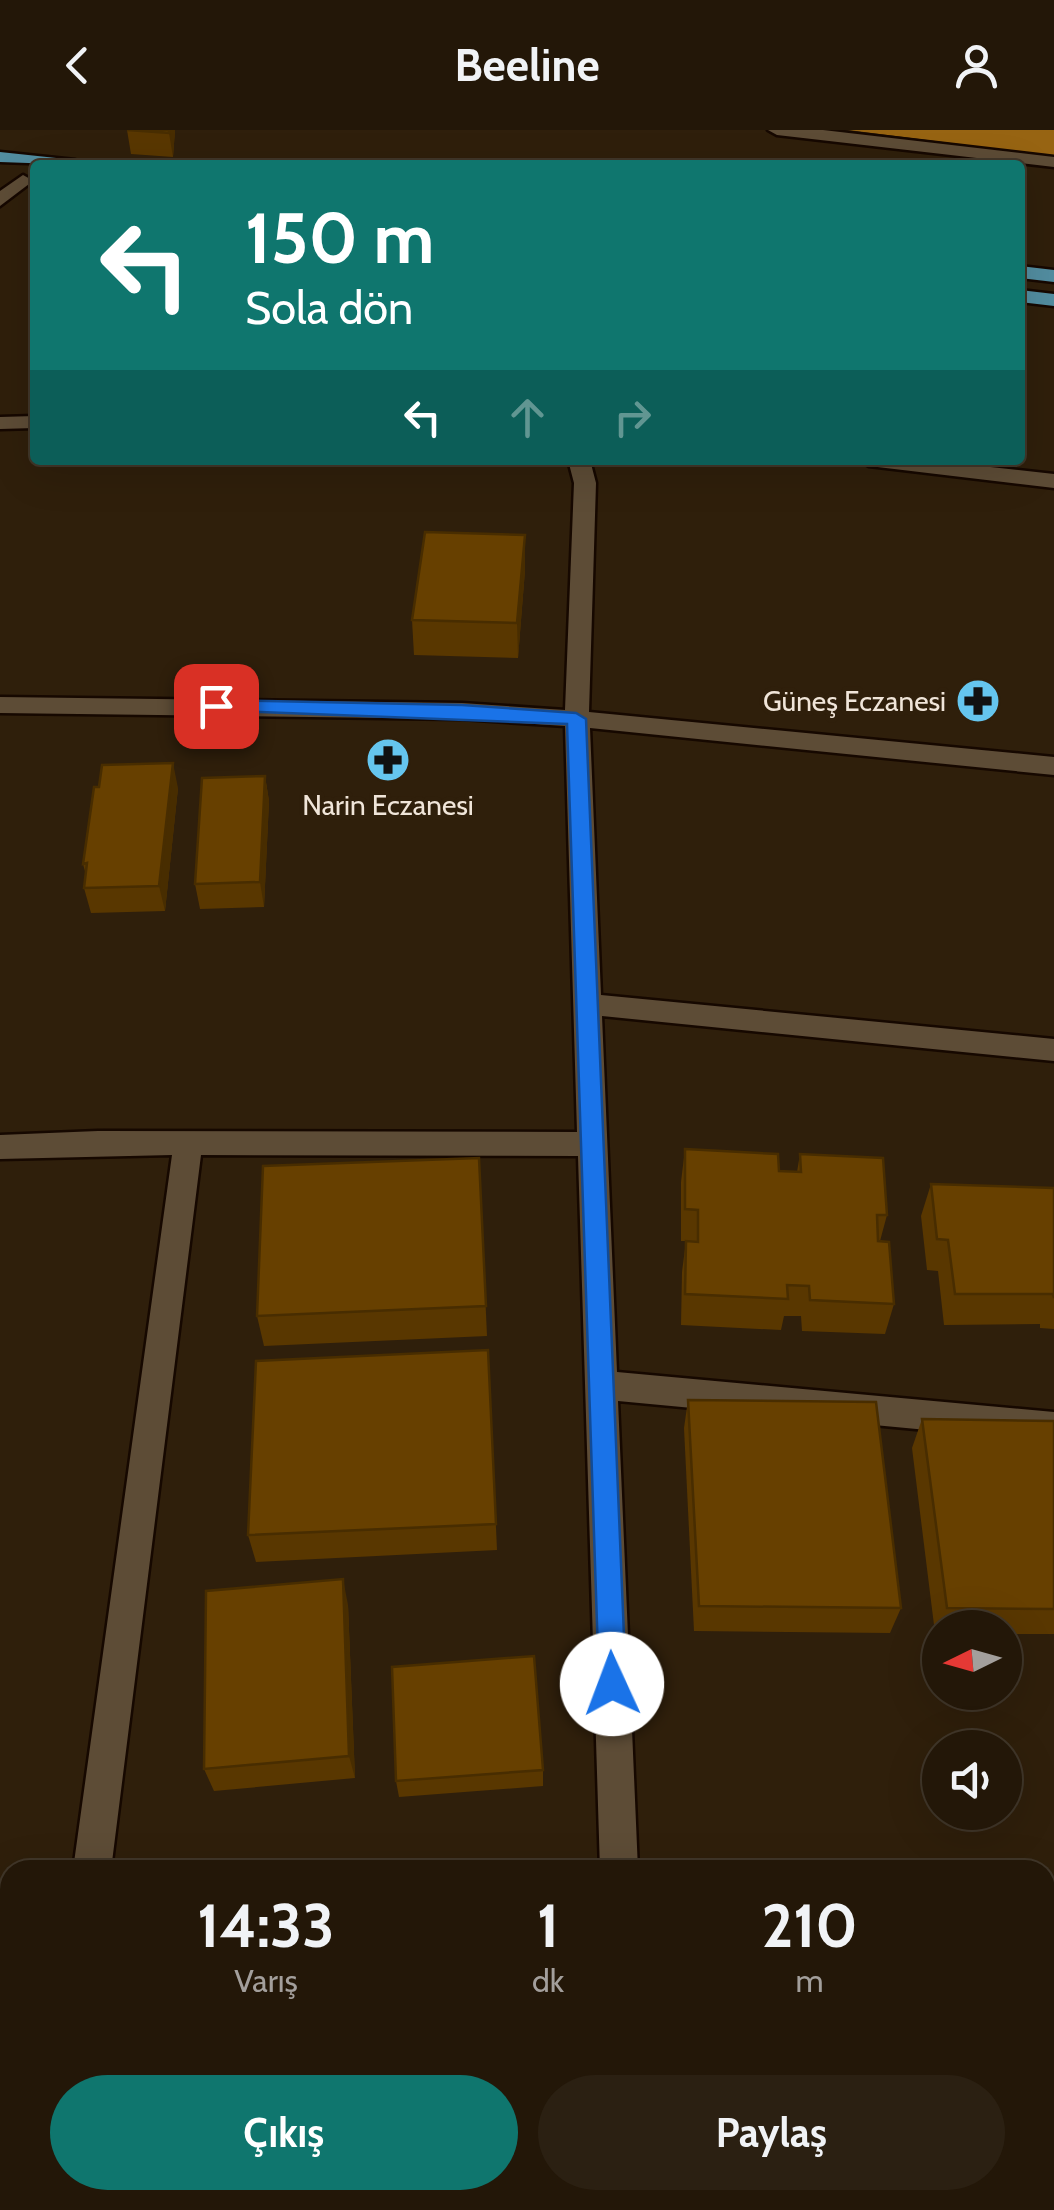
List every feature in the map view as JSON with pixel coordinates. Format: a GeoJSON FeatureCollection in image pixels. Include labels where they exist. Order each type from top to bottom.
{"type":"FeatureCollection","features":[{"type":"Feature","properties":{"kind":"main road"},"geometry":{"type":"LineString","coordinates":[[0,157],[30,169]]}},
{"type":"Feature","properties":{"kind":"main road"},"geometry":{"type":"LineString","coordinates":[[0,178],[30,172]]}},
{"type":"Feature","properties":{"kind":"main road"},"geometry":{"type":"LineString","coordinates":[[1025,273],[1054,276]]}},
{"type":"Feature","properties":{"kind":"main road"},"geometry":{"type":"LineString","coordinates":[[1025,297],[1054,300]]}},
{"type":"Feature","properties":{"kind":"street"},"geometry":{"type":"LineString","coordinates":[[777,130],[1054,162]]}},
{"type":"Feature","properties":{"kind":"street"},"geometry":{"type":"LineString","coordinates":[[0,201],[30,175]]}},
{"type":"Feature","properties":{"kind":"street"},"geometry":{"type":"LineString","coordinates":[[0,423],[30,422]]}},
{"type":"Feature","properties":{"kind":"street"},"geometry":{"type":"LineString","coordinates":[[581,465],[586,482],[576,719],[619,1860]]}},
{"type":"Feature","properties":{"kind":"street"},"geometry":{"type":"LineString","coordinates":[[912,465],[1054,481]]}},
{"type":"Feature","properties":{"kind":"street"},"geometry":{"type":"LineString","coordinates":[[0,706],[282,706],[576,719],[1054,766]]}},
{"type":"Feature","properties":{"kind":"street"},"geometry":{"type":"LineString","coordinates":[[587,1004],[1054,1050]]}},
{"type":"Feature","properties":{"kind":"street"},"geometry":{"type":"LineString","coordinates":[[0,1147],[188,1143],[592,1144]]}},
{"type":"Feature","properties":{"kind":"street"},"geometry":{"type":"LineString","coordinates":[[93,1860],[188,1143]]}},
{"type":"Feature","properties":{"kind":"street"},"geometry":{"type":"LineString","coordinates":[[601,1385],[1054,1427]]}},
{"type":"Feature","properties":{"kind":"shaded area"},"geometry":{"type":"Polygon","coordinates":[[[848,130],[1054,130],[1054,156],[848,130]]]}},
{"type":"Feature","properties":{"kind":"building"},"geometry":{"type":"Polygon","coordinates":[[[127,130],[169,130],[169,133],[127,130]]]}},
{"type":"Feature","properties":{"kind":"building"},"geometry":{"type":"Polygon","coordinates":[[[425,532],[525,535],[517,623],[412,620],[425,532]]]}},
{"type":"Feature","properties":{"kind":"building"},"geometry":{"type":"Polygon","coordinates":[[[173,763],[159,886],[84,888],[87,863],[83,864],[94,787],[99,787],[102,765],[173,763]]]}},
{"type":"Feature","properties":{"kind":"building"},"geometry":{"type":"Polygon","coordinates":[[[265,776],[260,882],[195,884],[202,778],[265,776]]]}},
{"type":"Feature","properties":{"kind":"building"},"geometry":{"type":"Polygon","coordinates":[[[685,1149],[778,1154],[779,1171],[801,1172],[800,1154],[883,1158],[887,1215],[877,1215],[878,1241],[889,1242],[894,1304],[810,1300],[809,1286],[787,1285],[788,1299],[685,1294],[686,1241],[698,1242],[698,1210],[685,1209],[685,1149]]]}},
{"type":"Feature","properties":{"kind":"building"},"geometry":{"type":"Polygon","coordinates":[[[479,1158],[486,1306],[257,1316],[263,1166],[479,1158]]]}},
{"type":"Feature","properties":{"kind":"building"},"geometry":{"type":"Polygon","coordinates":[[[931,1184],[1054,1188],[1054,1298],[1053,1294],[955,1294],[948,1240],[937,1239],[931,1184]]]}},
{"type":"Feature","properties":{"kind":"building"},"geometry":{"type":"Polygon","coordinates":[[[488,1350],[496,1524],[248,1535],[256,1361],[488,1350]]]}},
{"type":"Feature","properties":{"kind":"building"},"geometry":{"type":"Polygon","coordinates":[[[688,1400],[876,1402],[901,1608],[699,1606],[688,1400]]]}},
{"type":"Feature","properties":{"kind":"building"},"geometry":{"type":"Polygon","coordinates":[[[922,1419],[1054,1421],[1054,1609],[947,1608],[922,1419]]]}},
{"type":"Feature","properties":{"kind":"building"},"geometry":{"type":"Polygon","coordinates":[[[343,1579],[349,1756],[204,1769],[206,1591],[343,1579]]]}},
{"type":"Feature","properties":{"kind":"building"},"geometry":{"type":"Polygon","coordinates":[[[534,1656],[543,1770],[396,1781],[392,1667],[534,1656]]]}},
{"type":"Feature","properties":{"kind":"place","name":"Güneş Eczanesi"},"geometry":{"type":"Point","coordinates":[978,701]}},
{"type":"Feature","properties":{"kind":"place","name":"Narin Eczanesi"},"geometry":{"type":"Point","coordinates":[388,760]}},
{"type":"Feature","properties":{"kind":"route"},"geometry":{"type":"LineString","coordinates":[[216,706],[462,711],[576,719],[612,1684]]}}]}
